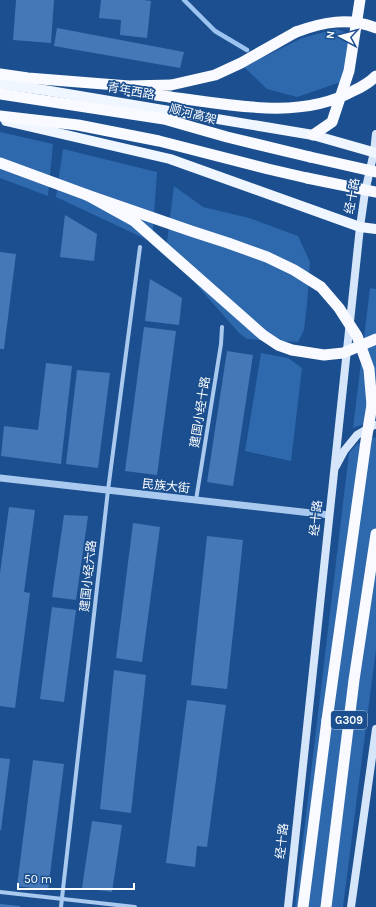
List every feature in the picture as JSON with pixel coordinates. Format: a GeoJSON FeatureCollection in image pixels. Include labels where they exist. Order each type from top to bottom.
{"type":"FeatureCollection","features":[{"type":"Feature","properties":{"kind":"highway"},"geometry":{"type":"LineString","coordinates":[[313,135],[332,122],[349,71],[360,0]]}},
{"type":"Feature","properties":{"kind":"highway"},"geometry":{"type":"LineString","coordinates":[[28,78],[129,86],[171,85],[215,75],[241,64],[296,32],[310,26],[325,22],[356,22],[376,28]]}},
{"type":"Feature","properties":{"kind":"highway"},"geometry":{"type":"LineString","coordinates":[[0,74],[235,105],[270,108],[288,108],[319,104],[343,97],[369,83],[376,76]]}},
{"type":"Feature","properties":{"kind":"highway","name":"顺河高架"},"geometry":{"type":"LineString","coordinates":[[0,94],[164,120],[227,138],[376,172]]}},
{"type":"Feature","properties":{"kind":"highway"},"geometry":{"type":"LineString","coordinates":[[0,116],[78,124],[159,141],[268,169],[376,192]]}},
{"type":"Feature","properties":{"kind":"highway"},"geometry":{"type":"LineString","coordinates":[[0,163],[87,195],[267,257],[294,270],[321,287],[339,308],[357,336],[369,369],[372,405]]}},
{"type":"Feature","properties":{"kind":"highway"},"geometry":{"type":"LineString","coordinates":[[87,195],[134,221],[263,335],[278,345],[292,350],[324,355],[343,353],[376,339]]}},
{"type":"Feature","properties":{"kind":"highway","name":"G309"},"geometry":{"type":"LineString","coordinates":[[303,907],[327,720],[376,372]]}},
{"type":"Feature","properties":{"kind":"highway","name":"G309"},"geometry":{"type":"LineString","coordinates":[[326,907],[354,680],[376,534]]}},
{"type":"Feature","properties":{"kind":"main road","name":"青年西路"},"geometry":{"type":"LineString","coordinates":[[0,84],[313,135],[375,152]]}},
{"type":"Feature","properties":{"kind":"main road"},"geometry":{"type":"LineString","coordinates":[[0,119],[170,159],[360,227],[376,230]]}},
{"type":"Feature","properties":{"kind":"main road","name":"经十路"},"geometry":{"type":"LineString","coordinates":[[288,907],[360,227],[365,192],[375,152],[376,134]]}},
{"type":"Feature","properties":{"kind":"main road"},"geometry":{"type":"LineString","coordinates":[[334,471],[344,451],[357,435],[376,425]]}},
{"type":"Feature","properties":{"kind":"main road"},"geometry":{"type":"LineString","coordinates":[[351,907],[376,728]]}},
{"type":"Feature","properties":{"kind":"street","name":"建国小经六路"},"geometry":{"type":"LineString","coordinates":[[61,907],[108,490],[140,247]]}},
{"type":"Feature","properties":{"kind":"street","name":"建国小经十路"},"geometry":{"type":"LineString","coordinates":[[196,500],[221,344],[222,327]]}},
{"type":"Feature","properties":{"kind":"street","name":"民族大街"},"geometry":{"type":"LineString","coordinates":[[0,478],[329,515]]}},
{"type":"Feature","properties":{"kind":"street"},"geometry":{"type":"LineString","coordinates":[[0,892],[135,907]]}},
{"type":"Feature","properties":{"kind":"shaded area"},"geometry":{"type":"Polygon","coordinates":[[[336,29],[351,34],[344,81],[297,97],[267,89],[244,67],[302,38],[336,29]]]}},
{"type":"Feature","properties":{"kind":"shaded area"},"geometry":{"type":"Polygon","coordinates":[[[0,132],[53,144],[48,196],[0,178],[0,132]]]}},
{"type":"Feature","properties":{"kind":"shaded area"},"geometry":{"type":"Polygon","coordinates":[[[63,149],[157,172],[152,242],[56,197],[63,149]]]}},
{"type":"Feature","properties":{"kind":"shaded area"},"geometry":{"type":"Polygon","coordinates":[[[174,186],[203,207],[249,218],[298,236],[310,262],[304,330],[298,342],[247,339],[239,333],[166,250],[174,186]]]}},
{"type":"Feature","properties":{"kind":"shaded area"},"geometry":{"type":"Polygon","coordinates":[[[370,288],[376,289],[376,420],[353,428],[370,288]]]}},
{"type":"Feature","properties":{"kind":"shaded area"},"geometry":{"type":"Polygon","coordinates":[[[261,353],[288,358],[302,368],[291,461],[245,451],[261,353]]]}},
{"type":"Feature","properties":{"kind":"shaded area"},"geometry":{"type":"Polygon","coordinates":[[[375,437],[376,649],[343,907],[295,907],[349,453],[357,444],[375,437]]]}},
{"type":"Feature","properties":{"kind":"building"},"geometry":{"type":"Polygon","coordinates":[[[16,0],[54,0],[51,43],[13,40],[16,0]]]}},
{"type":"Feature","properties":{"kind":"building"},"geometry":{"type":"Polygon","coordinates":[[[101,0],[151,1],[147,38],[120,35],[121,20],[99,18],[101,0]]]}},
{"type":"Feature","properties":{"kind":"building"},"geometry":{"type":"Polygon","coordinates":[[[57,28],[184,52],[180,68],[54,46],[57,28]]]}},
{"type":"Feature","properties":{"kind":"building"},"geometry":{"type":"Polygon","coordinates":[[[65,215],[97,234],[94,261],[60,257],[65,215]]]}},
{"type":"Feature","properties":{"kind":"building"},"geometry":{"type":"Polygon","coordinates":[[[0,252],[16,254],[4,349],[0,349],[0,252]]]}},
{"type":"Feature","properties":{"kind":"building"},"geometry":{"type":"Polygon","coordinates":[[[150,279],[182,298],[179,325],[145,321],[150,279]]]}},
{"type":"Feature","properties":{"kind":"building"},"geometry":{"type":"Polygon","coordinates":[[[144,327],[176,331],[157,475],[125,471],[144,327]]]}},
{"type":"Feature","properties":{"kind":"building"},"geometry":{"type":"Polygon","coordinates":[[[227,351],[253,355],[233,486],[207,482],[227,351]]]}},
{"type":"Feature","properties":{"kind":"building"},"geometry":{"type":"Polygon","coordinates":[[[46,363],[72,366],[61,464],[1,456],[4,426],[38,430],[46,363]]]}},
{"type":"Feature","properties":{"kind":"building"},"geometry":{"type":"Polygon","coordinates":[[[77,370],[110,373],[98,468],[66,464],[77,370]]]}},
{"type":"Feature","properties":{"kind":"building"},"geometry":{"type":"Polygon","coordinates":[[[9,507],[35,510],[24,592],[30,593],[15,708],[0,706],[0,573],[9,507]]]}},
{"type":"Feature","properties":{"kind":"building"},"geometry":{"type":"Polygon","coordinates":[[[64,515],[88,516],[76,600],[52,597],[64,515]]]}},
{"type":"Feature","properties":{"kind":"building"},"geometry":{"type":"Polygon","coordinates":[[[133,523],[160,527],[142,662],[116,658],[133,523]]]}},
{"type":"Feature","properties":{"kind":"building"},"geometry":{"type":"Polygon","coordinates":[[[207,536],[243,540],[227,689],[191,685],[207,536]]]}},
{"type":"Feature","properties":{"kind":"building"},"geometry":{"type":"Polygon","coordinates":[[[52,607],[76,610],[64,702],[40,699],[52,607]]]}},
{"type":"Feature","properties":{"kind":"building"},"geometry":{"type":"Polygon","coordinates":[[[114,670],[146,675],[131,813],[100,809],[114,670]]]}},
{"type":"Feature","properties":{"kind":"building"},"geometry":{"type":"Polygon","coordinates":[[[187,700],[226,705],[207,847],[197,846],[195,867],[166,863],[187,700]]]}},
{"type":"Feature","properties":{"kind":"building"},"geometry":{"type":"Polygon","coordinates":[[[0,758],[10,759],[1,830],[0,830],[0,758]]]}},
{"type":"Feature","properties":{"kind":"building"},"geometry":{"type":"Polygon","coordinates":[[[33,760],[64,764],[48,890],[17,886],[33,760]]]}},
{"type":"Feature","properties":{"kind":"building"},"geometry":{"type":"Polygon","coordinates":[[[92,821],[122,825],[112,892],[82,888],[92,821]]]}},
{"type":"Feature","properties":{"kind":"building"},"geometry":{"type":"Polygon","coordinates":[[[0,904],[20,906],[20,907],[0,907],[0,904]]]}},
{"type":"Feature","properties":{"kind":"waterway"},"geometry":{"type":"LineString","coordinates":[[184,0],[215,31],[247,50]]}}]}
